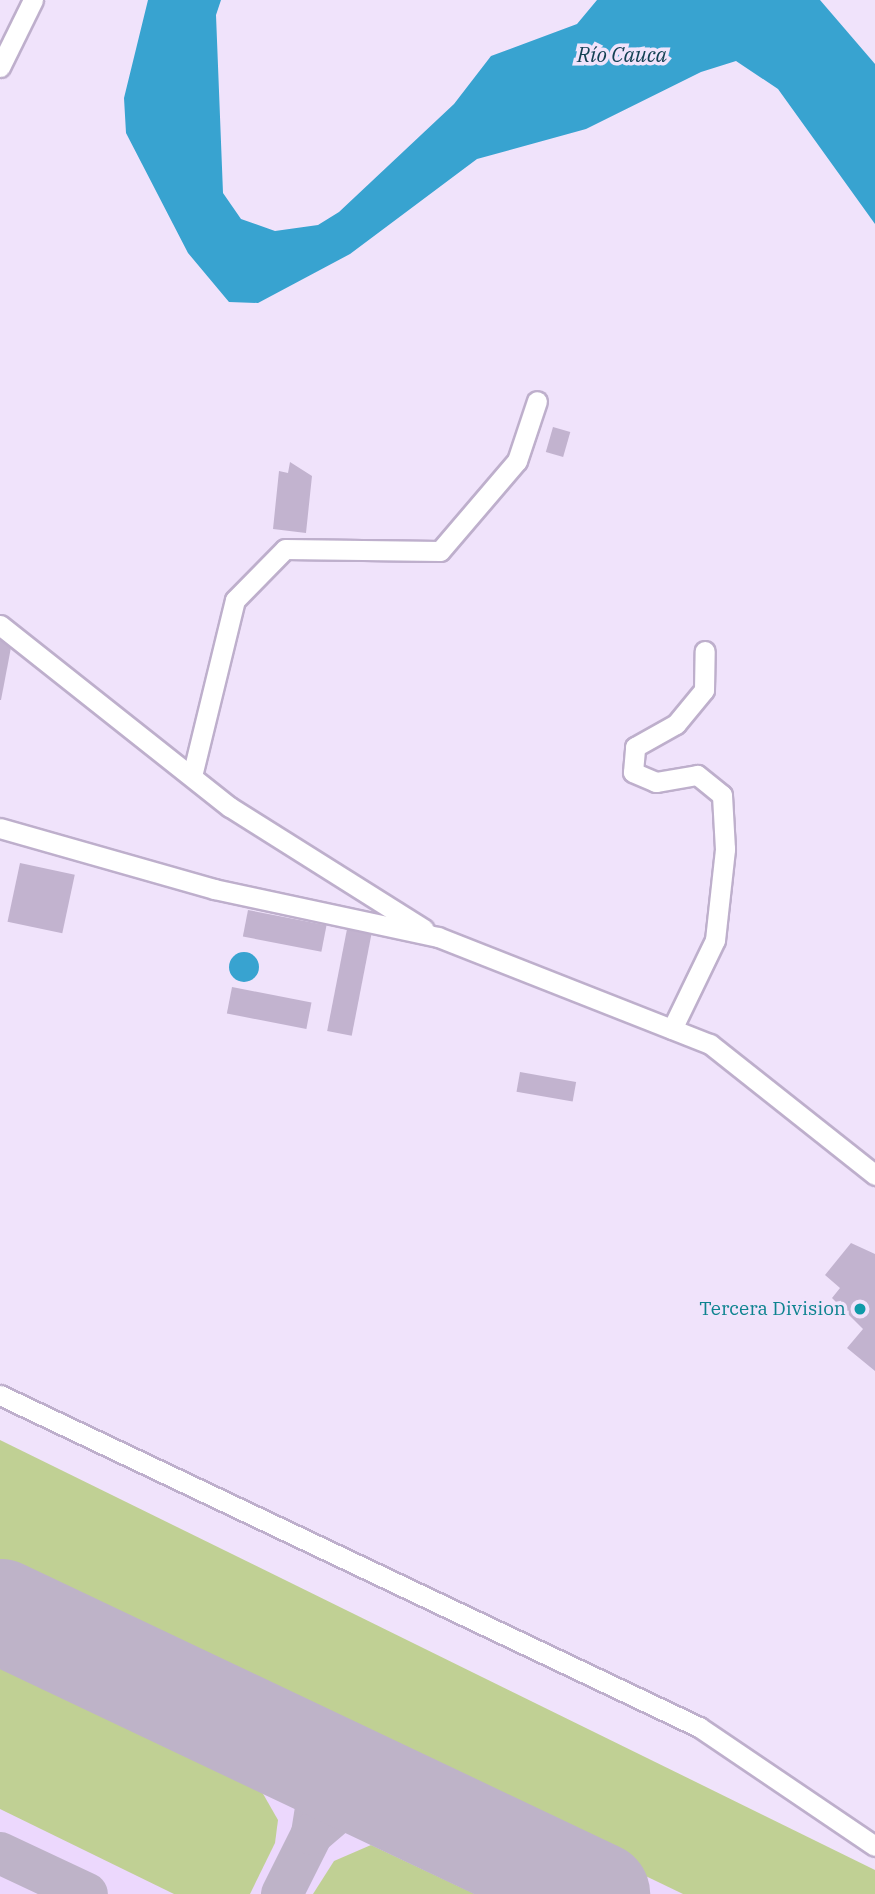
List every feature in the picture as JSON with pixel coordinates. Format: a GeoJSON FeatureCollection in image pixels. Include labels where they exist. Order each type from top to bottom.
{"type":"FeatureCollection","features":[{"type":"Feature","properties":{"kind":"street"},"geometry":{"type":"LineString","coordinates":[[0,67],[33,0]]}},
{"type":"Feature","properties":{"kind":"street"},"geometry":{"type":"LineString","coordinates":[[192,776],[235,600],[285,549],[440,551],[517,461],[537,401]]}},
{"type":"Feature","properties":{"kind":"street"},"geometry":{"type":"LineString","coordinates":[[0,625],[230,807],[438,937]]}},
{"type":"Feature","properties":{"kind":"street"},"geometry":{"type":"LineString","coordinates":[[672,1028],[715,940],[725,849],[722,795],[696,775],[656,782],[633,772],[635,747],[676,724],[704,690],[705,652]]}},
{"type":"Feature","properties":{"kind":"street"},"geometry":{"type":"LineString","coordinates":[[0,817],[21,830]]}},
{"type":"Feature","properties":{"kind":"street"},"geometry":{"type":"LineString","coordinates":[[0,828],[21,830],[214,889],[438,937],[672,1028],[710,1044],[875,1175]]}},
{"type":"Feature","properties":{"kind":"street"},"geometry":{"type":"LineString","coordinates":[[0,1395],[699,1727],[875,1846]]}},
{"type":"Feature","properties":{"kind":"shaded area"},"geometry":{"type":"Polygon","coordinates":[[[0,1442],[875,1894],[0,1894],[0,1442]]]}},
{"type":"Feature","properties":{"kind":"green space"},"geometry":{"type":"Polygon","coordinates":[[[0,1440],[875,1870],[875,1894],[683,1894],[0,1565],[0,1440]]]}},
{"type":"Feature","properties":{"kind":"green space"},"geometry":{"type":"Polygon","coordinates":[[[0,1666],[262,1792],[278,1820],[275,1843],[250,1894],[174,1894],[0,1809],[0,1666]]]}},
{"type":"Feature","properties":{"kind":"green space"},"geometry":{"type":"Polygon","coordinates":[[[371,1845],[475,1894],[313,1894],[334,1861],[371,1845]]]}},
{"type":"Feature","properties":{"kind":"water","name":"Río Cauca"},"geometry":{"type":"Polygon","coordinates":[[[148,0],[221,0],[216,15],[223,193],[241,219],[275,231],[318,225],[339,212],[454,104],[491,56],[577,24],[597,0],[820,0],[875,64],[875,224],[778,89],[736,61],[701,72],[586,129],[477,159],[350,254],[258,303],[229,302],[188,253],[126,133],[124,98],[148,0]]]}},
{"type":"Feature","properties":{"kind":"water"},"geometry":{"type":"Polygon","coordinates":[[[244,952],[250,953],[258,961],[258,973],[250,981],[244,982],[238,981],[230,973],[229,967],[230,961],[238,953],[244,952]]]}},
{"type":"Feature","properties":{"kind":"building"},"geometry":{"type":"Polygon","coordinates":[[[553,427],[570,432],[563,457],[546,452],[553,427]]]}},
{"type":"Feature","properties":{"kind":"building"},"geometry":{"type":"Polygon","coordinates":[[[290,462],[312,476],[306,533],[273,529],[279,471],[288,473],[290,462]]]}},
{"type":"Feature","properties":{"kind":"building"},"geometry":{"type":"Polygon","coordinates":[[[0,634],[13,637],[1,700],[0,700],[0,634]]]}},
{"type":"Feature","properties":{"kind":"building"},"geometry":{"type":"Polygon","coordinates":[[[20,863],[75,875],[62,933],[8,922],[20,863]]]}},
{"type":"Feature","properties":{"kind":"building"},"geometry":{"type":"Polygon","coordinates":[[[248,910],[327,925],[321,952],[243,937],[248,910]]]}},
{"type":"Feature","properties":{"kind":"building"},"geometry":{"type":"Polygon","coordinates":[[[347,929],[372,934],[352,1036],[327,1031],[347,929]]]}},
{"type":"Feature","properties":{"kind":"building"},"geometry":{"type":"Polygon","coordinates":[[[232,987],[312,1002],[306,1029],[227,1014],[232,987]]]}},
{"type":"Feature","properties":{"kind":"building"},"geometry":{"type":"Polygon","coordinates":[[[520,1072],[576,1082],[573,1102],[517,1092],[520,1072]]]}},
{"type":"Feature","properties":{"kind":"building","name":"Tercera Division"},"geometry":{"type":"Polygon","coordinates":[[[851,1243],[875,1254],[875,1371],[847,1348],[863,1329],[832,1298],[840,1288],[825,1275],[851,1243]]]}},
{"type":"Feature","properties":{"kind":"taxiway"},"geometry":{"type":"LineString","coordinates":[[261,1735],[307,1775],[317,1802],[312,1834],[282,1894]]}},
{"type":"Feature","properties":{"kind":"taxiway"},"geometry":{"type":"LineString","coordinates":[[312,1834],[346,1805],[398,1800]]}},
{"type":"Feature","properties":{"kind":"taxiway"},"geometry":{"type":"LineString","coordinates":[[0,1853],[87,1894]]}},
{"type":"Feature","properties":{"kind":"runway"},"geometry":{"type":"LineString","coordinates":[[0,1611],[597,1894]]}},
{"type":"Feature","properties":{"kind":"place","name":"Tercera Division"},"geometry":{"type":"Point","coordinates":[860,1309]}}]}
